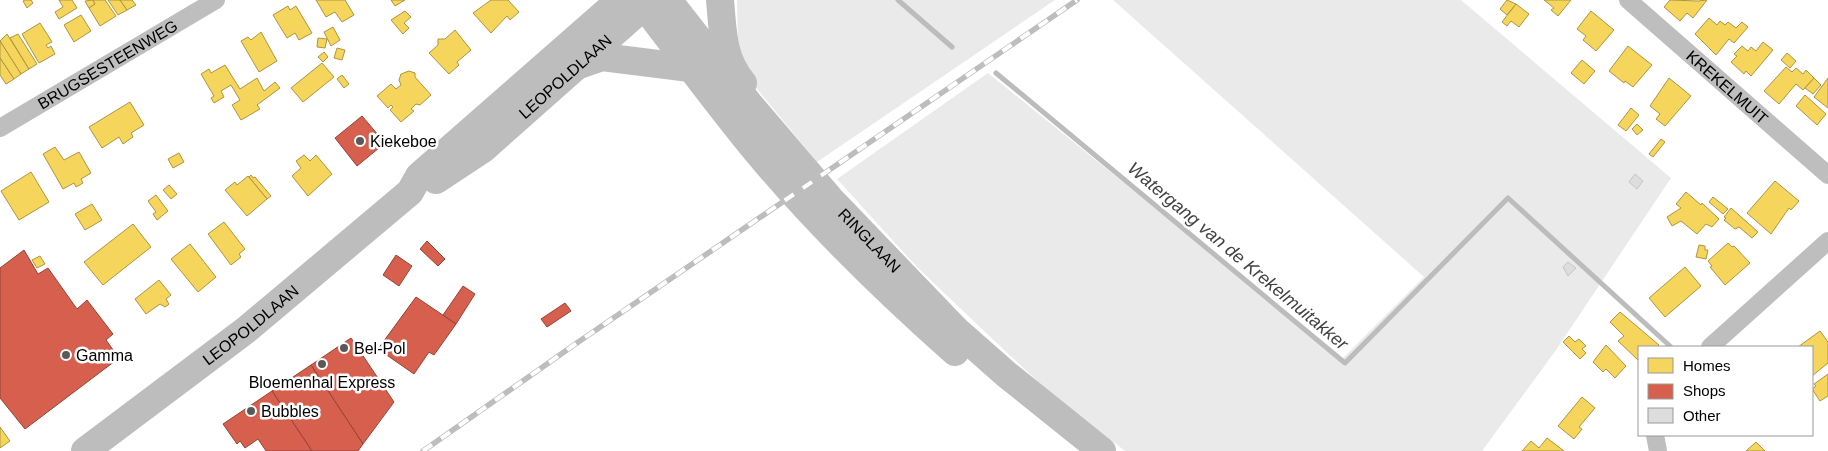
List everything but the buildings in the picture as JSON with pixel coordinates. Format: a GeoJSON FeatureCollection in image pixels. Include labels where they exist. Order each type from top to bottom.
{"type":"FeatureCollection","features":[{"type":"Feature","properties":{"kind":"main road"},"geometry":{"type":"LineString","coordinates":[[720,0],[726,53],[732,70],[749,91],[750,105]]}},
{"type":"Feature","properties":{"kind":"main road","name":"RINGLAAN"},"geometry":{"type":"LineString","coordinates":[[645,1],[750,105],[832,201],[956,330],[1006,374],[1102,451]]}},
{"type":"Feature","properties":{"kind":"main road","name":"RINGLAAN"},"geometry":{"type":"LineString","coordinates":[[645,1],[690,68],[768,164],[860,264],[974,368],[1076,451]]}},
{"type":"Feature","properties":{"kind":"main road","name":"LEOPOLDLAAN"},"geometry":{"type":"LineString","coordinates":[[410,192],[426,187],[483,149],[578,65],[645,1]]}},
{"type":"Feature","properties":{"kind":"main road","name":"LEOPOLDLAAN"},"geometry":{"type":"LineString","coordinates":[[85,451],[246,330],[410,192],[419,176],[645,1]]}},
{"type":"Feature","properties":{"kind":"main road"},"geometry":{"type":"LineString","coordinates":[[578,65],[602,57],[690,68]]}},
{"type":"Feature","properties":{"kind":"street","name":"BRUGSESTEENWEG"},"geometry":{"type":"LineString","coordinates":[[0,128],[216,0]]}},
{"type":"Feature","properties":{"kind":"street","name":"KREKELMUIT"},"geometry":{"type":"LineString","coordinates":[[1628,0],[1828,175]]}},
{"type":"Feature","properties":{"kind":"street"},"geometry":{"type":"LineString","coordinates":[[1711,346],[1828,241]]}},
{"type":"Feature","properties":{"kind":"street"},"geometry":{"type":"LineString","coordinates":[[1655,436],[1658,451]]}},
{"type":"Feature","properties":{"kind":"shaded area"},"geometry":{"type":"Polygon","coordinates":[[[737,0],[1055,0],[817,162],[743,72],[738,44],[737,0]]]}},
{"type":"Feature","properties":{"kind":"shaded area"},"geometry":{"type":"Polygon","coordinates":[[[1113,0],[1461,0],[1671,178],[1556,350],[1482,451],[1125,451],[1045,388],[984,331],[917,267],[837,179],[988,73],[1342,359],[1424,277],[1113,0]]]}},
{"type":"Feature","properties":{"kind":"waterway"},"geometry":{"type":"LineString","coordinates":[[898,0],[952,47]]}},
{"type":"Feature","properties":{"kind":"waterway","name":"Watergang van de Krekelmuitakker"},"geometry":{"type":"LineString","coordinates":[[996,73],[1345,363],[1508,198],[1670,346]]}},
{"type":"Feature","properties":{"kind":"railway"},"geometry":{"type":"LineString","coordinates":[[423,451],[574,345],[1077,0]]}},
{"type":"Feature","properties":{"kind":"place","name":"Kiekeboe"},"geometry":{"type":"Point","coordinates":[360,141]}},
{"type":"Feature","properties":{"kind":"place","name":"Bel-Pol"},"geometry":{"type":"Point","coordinates":[344,348]}},
{"type":"Feature","properties":{"kind":"place","name":"Gamma"},"geometry":{"type":"Point","coordinates":[66,355]}},
{"type":"Feature","properties":{"kind":"place","name":"Bloemenhal Express"},"geometry":{"type":"Point","coordinates":[322,364]}},
{"type":"Feature","properties":{"kind":"place","name":"Bubbles"},"geometry":{"type":"Point","coordinates":[251,411]}}]}
